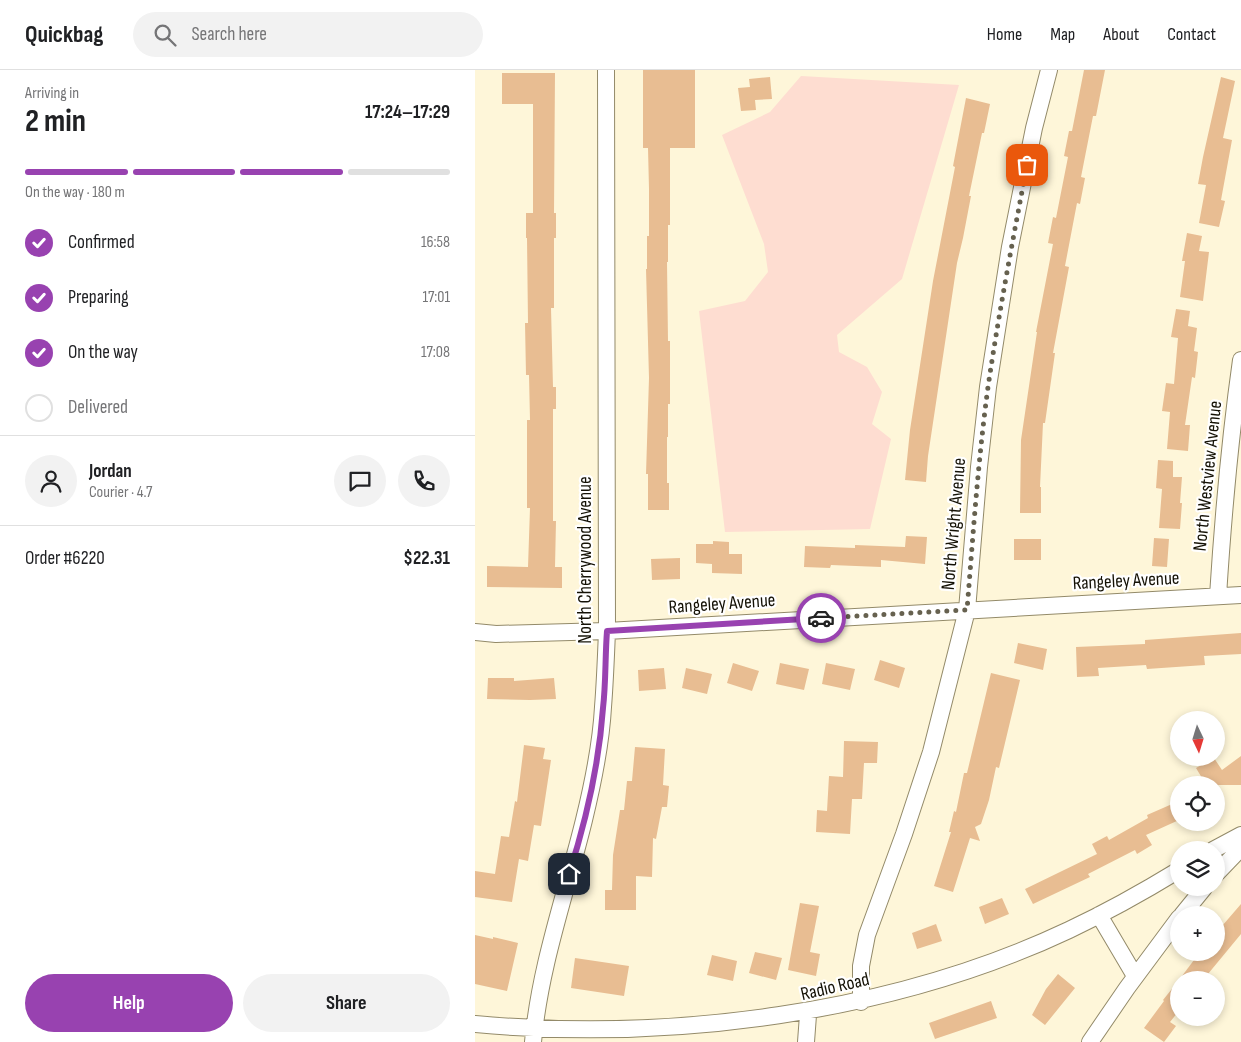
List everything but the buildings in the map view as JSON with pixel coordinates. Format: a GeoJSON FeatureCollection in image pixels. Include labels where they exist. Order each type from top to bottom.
{"type":"FeatureCollection","features":[{"type":"Feature","properties":{"kind":"street","name":"North Cherrywood Avenue"},"geometry":{"type":"LineString","coordinates":[[533,1036],[545,966],[558,911],[585,818],[598,756],[603,708],[607,631],[606,70]]}},
{"type":"Feature","properties":{"kind":"street","name":"North Wright Avenue"},"geometry":{"type":"LineString","coordinates":[[861,1002],[861,966],[867,935],[904,834],[931,752],[967,610],[979,467],[990,378],[1010,247],[1034,128],[1049,70]]}},
{"type":"Feature","properties":{"kind":"street","name":"North Westview Avenue"},"geometry":{"type":"LineString","coordinates":[[1217,596],[1234,408],[1241,360]]}},
{"type":"Feature","properties":{"kind":"street","name":"Rangeley Avenue"},"geometry":{"type":"LineString","coordinates":[[475,632],[496,634],[607,631],[1241,595]]}},
{"type":"Feature","properties":{"kind":"street"},"geometry":{"type":"LineString","coordinates":[[1225,844],[1241,835]]}},
{"type":"Feature","properties":{"kind":"street"},"geometry":{"type":"LineString","coordinates":[[1225,865],[1241,848]]}},
{"type":"Feature","properties":{"kind":"street","name":"Radio Road"},"geometry":{"type":"LineString","coordinates":[[475,1024],[533,1036],[713,1027],[808,1015],[917,988],[996,961],[1069,930],[1170,875]]}},
{"type":"Feature","properties":{"kind":"street"},"geometry":{"type":"LineString","coordinates":[[1189,906],[1197,896]]}},
{"type":"Feature","properties":{"kind":"street"},"geometry":{"type":"LineString","coordinates":[[1099,915],[1135,976]]}},
{"type":"Feature","properties":{"kind":"street"},"geometry":{"type":"LineString","coordinates":[[1090,1042],[1135,976],[1170,930]]}},
{"type":"Feature","properties":{"kind":"street"},"geometry":{"type":"LineString","coordinates":[[806,1042],[808,1015]]}},
{"type":"Feature","properties":{"kind":"shaded area"},"geometry":{"type":"Polygon","coordinates":[[[801,76],[959,85],[902,279],[837,335],[839,352],[867,367],[882,392],[872,424],[891,439],[870,529],[725,532],[699,311],[745,301],[768,272],[764,244],[722,135],[770,112],[801,76]]]}},
{"type":"Feature","properties":{"kind":"way so far"},"geometry":{"type":"LineString","coordinates":[[821,618],[967,610],[988,387],[1010,247],[1027,165]]}},
{"type":"Feature","properties":{"kind":"route"},"geometry":{"type":"LineString","coordinates":[[569,874],[585,818],[598,756],[603,708],[607,631],[821,618]]}}]}
